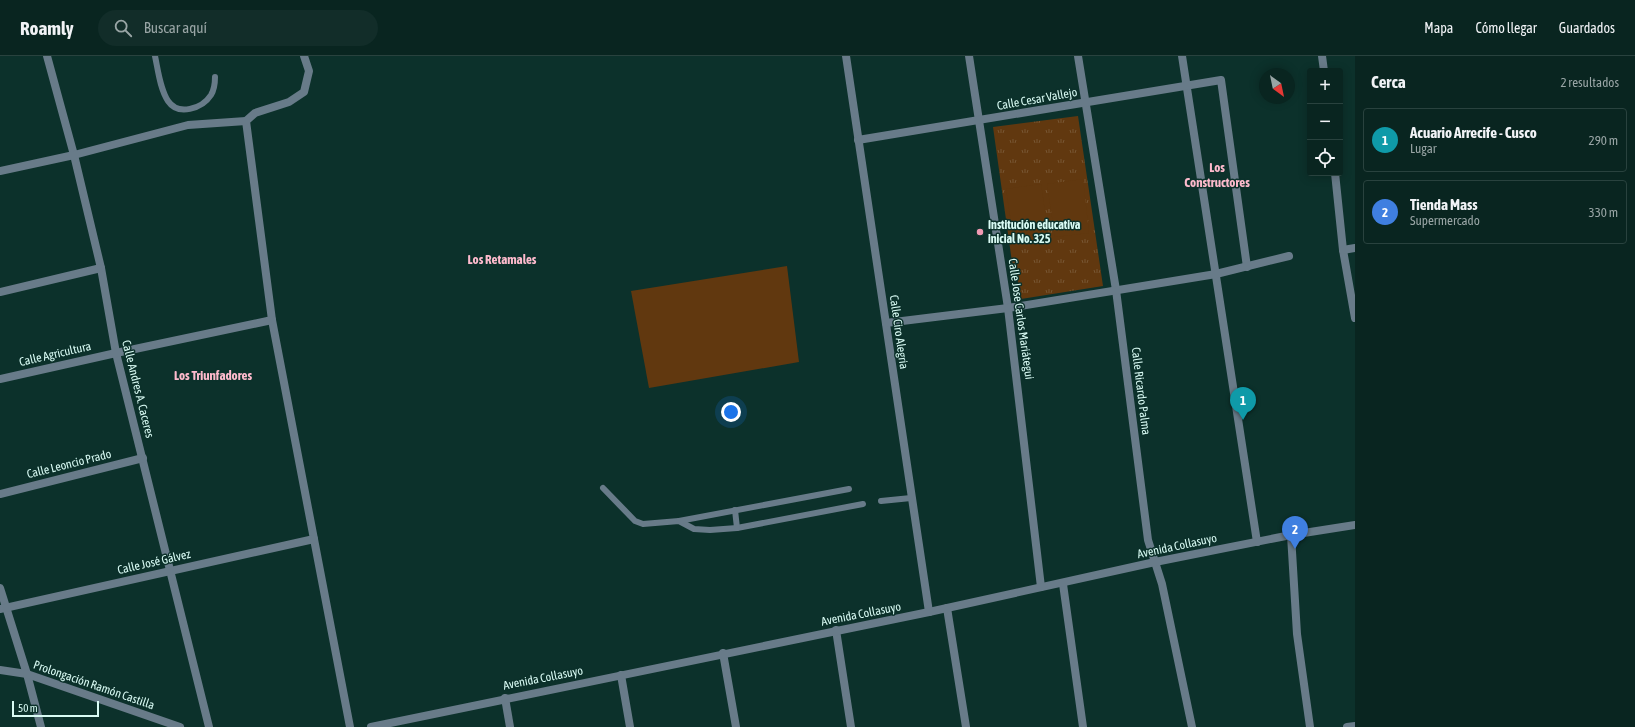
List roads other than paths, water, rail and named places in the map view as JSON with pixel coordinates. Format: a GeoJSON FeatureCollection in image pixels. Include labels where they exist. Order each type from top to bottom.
{"type":"FeatureCollection","features":[{"type":"Feature","properties":{"kind":"street","name":"Calle Andres A. Caceres"},"geometry":{"type":"LineString","coordinates":[[47,56],[74,155],[101,268],[116,353],[209,727]]}},
{"type":"Feature","properties":{"kind":"street"},"geometry":{"type":"LineString","coordinates":[[0,171],[74,155],[188,125],[246,121],[255,113],[289,102],[304,92],[309,71],[304,56]]}},
{"type":"Feature","properties":{"kind":"street","name":"Calle Ciro Alegria"},"geometry":{"type":"LineString","coordinates":[[846,56],[929,612]]}},
{"type":"Feature","properties":{"kind":"street","name":"Calle Jose Carlos Mariátegui"},"geometry":{"type":"LineString","coordinates":[[969,56],[1008,308],[1041,587]]}},
{"type":"Feature","properties":{"kind":"street","name":"Calle Ricardo Palma"},"geometry":{"type":"LineString","coordinates":[[1078,56],[1116,290],[1148,540],[1162,584],[1192,727]]}},
{"type":"Feature","properties":{"kind":"street"},"geometry":{"type":"LineString","coordinates":[[1182,56],[1257,542]]}},
{"type":"Feature","properties":{"kind":"street"},"geometry":{"type":"LineString","coordinates":[[1322,56],[1324,68]]}},
{"type":"Feature","properties":{"kind":"street","name":"Calle Cesar Vallejo"},"geometry":{"type":"LineString","coordinates":[[858,140],[979,121],[1085,102],[1187,87],[1221,80],[1247,267]]}},
{"type":"Feature","properties":{"kind":"street"},"geometry":{"type":"LineString","coordinates":[[246,121],[272,320],[350,727]]}},
{"type":"Feature","properties":{"kind":"street"},"geometry":{"type":"LineString","coordinates":[[1335,176],[1343,250],[1355,318]]}},
{"type":"Feature","properties":{"kind":"street"},"geometry":{"type":"LineString","coordinates":[[1343,250],[1355,248]]}},
{"type":"Feature","properties":{"kind":"street"},"geometry":{"type":"LineString","coordinates":[[886,323],[1008,308],[1216,274],[1289,256]]}},
{"type":"Feature","properties":{"kind":"street"},"geometry":{"type":"LineString","coordinates":[[0,292],[101,268]]}},
{"type":"Feature","properties":{"kind":"street","name":"Calle Agricultura"},"geometry":{"type":"LineString","coordinates":[[0,379],[272,320]]}},
{"type":"Feature","properties":{"kind":"street","name":"Calle Leoncio Prado"},"geometry":{"type":"LineString","coordinates":[[0,494],[143,458]]}},
{"type":"Feature","properties":{"kind":"street","name":"Avenida Collasuyo"},"geometry":{"type":"LineString","coordinates":[[376,726],[723,653],[929,612],[1041,587],[1063,584],[1155,562],[1291,535],[1355,525]]}},
{"type":"Feature","properties":{"kind":"street"},"geometry":{"type":"LineString","coordinates":[[1291,535],[1297,634],[1310,727]]}},
{"type":"Feature","properties":{"kind":"street","name":"Calle José Gálvez"},"geometry":{"type":"LineString","coordinates":[[3,608],[314,539]]}},
{"type":"Feature","properties":{"kind":"street"},"geometry":{"type":"LineString","coordinates":[[1063,584],[1083,727]]}},
{"type":"Feature","properties":{"kind":"street"},"geometry":{"type":"LineString","coordinates":[[0,588],[3,608],[27,674],[41,727]]}},
{"type":"Feature","properties":{"kind":"street"},"geometry":{"type":"LineString","coordinates":[[947,608],[966,727]]}},
{"type":"Feature","properties":{"kind":"street"},"geometry":{"type":"LineString","coordinates":[[836,630],[851,727]]}},
{"type":"Feature","properties":{"kind":"street"},"geometry":{"type":"LineString","coordinates":[[723,653],[736,727]]}},
{"type":"Feature","properties":{"kind":"street","name":"Prolongación Ramón Castilla"},"geometry":{"type":"LineString","coordinates":[[0,670],[27,674],[180,727]]}},
{"type":"Feature","properties":{"kind":"street"},"geometry":{"type":"LineString","coordinates":[[621,675],[630,727]]}},
{"type":"Feature","properties":{"kind":"street"},"geometry":{"type":"LineString","coordinates":[[505,698],[510,727]]}},
{"type":"Feature","properties":{"kind":"street"},"geometry":{"type":"LineString","coordinates":[[1346,727],[1355,726]]}},
{"type":"Feature","properties":{"kind":"lane"},"geometry":{"type":"LineString","coordinates":[[155,56],[164,94],[168,102],[174,107],[185,110],[199,106],[210,97],[214,88],[215,77]]}},
{"type":"Feature","properties":{"kind":"lane"},"geometry":{"type":"LineString","coordinates":[[603,488],[635,521],[643,524],[680,521],[850,489]]}},
{"type":"Feature","properties":{"kind":"lane"},"geometry":{"type":"LineString","coordinates":[[881,502],[911,498]]}},
{"type":"Feature","properties":{"kind":"lane"},"geometry":{"type":"LineString","coordinates":[[680,521],[694,529],[710,530],[737,528],[863,504]]}},
{"type":"Feature","properties":{"kind":"lane"},"geometry":{"type":"LineString","coordinates":[[735,510],[737,528]]}},
{"type":"Feature","properties":{"kind":"place","name":"Institución educativa inicial No. 325"},"geometry":{"type":"Point","coordinates":[980,232]}},
{"type":"Feature","properties":{"kind":"place","name":"Acuario Arrecife - Cusco"},"geometry":{"type":"Point","coordinates":[1243,420]}},
{"type":"Feature","properties":{"kind":"place","name":"Tienda Mass"},"geometry":{"type":"Point","coordinates":[1295,549]}},
{"type":"Feature","properties":{"kind":"district","name":"Los Constructores"},"geometry":{"type":"Point","coordinates":[1217,174]}},
{"type":"Feature","properties":{"kind":"district","name":"Los Retamales"},"geometry":{"type":"Point","coordinates":[502,259]}},
{"type":"Feature","properties":{"kind":"district","name":"Los Triunfadores"},"geometry":{"type":"Point","coordinates":[213,375]}}]}
